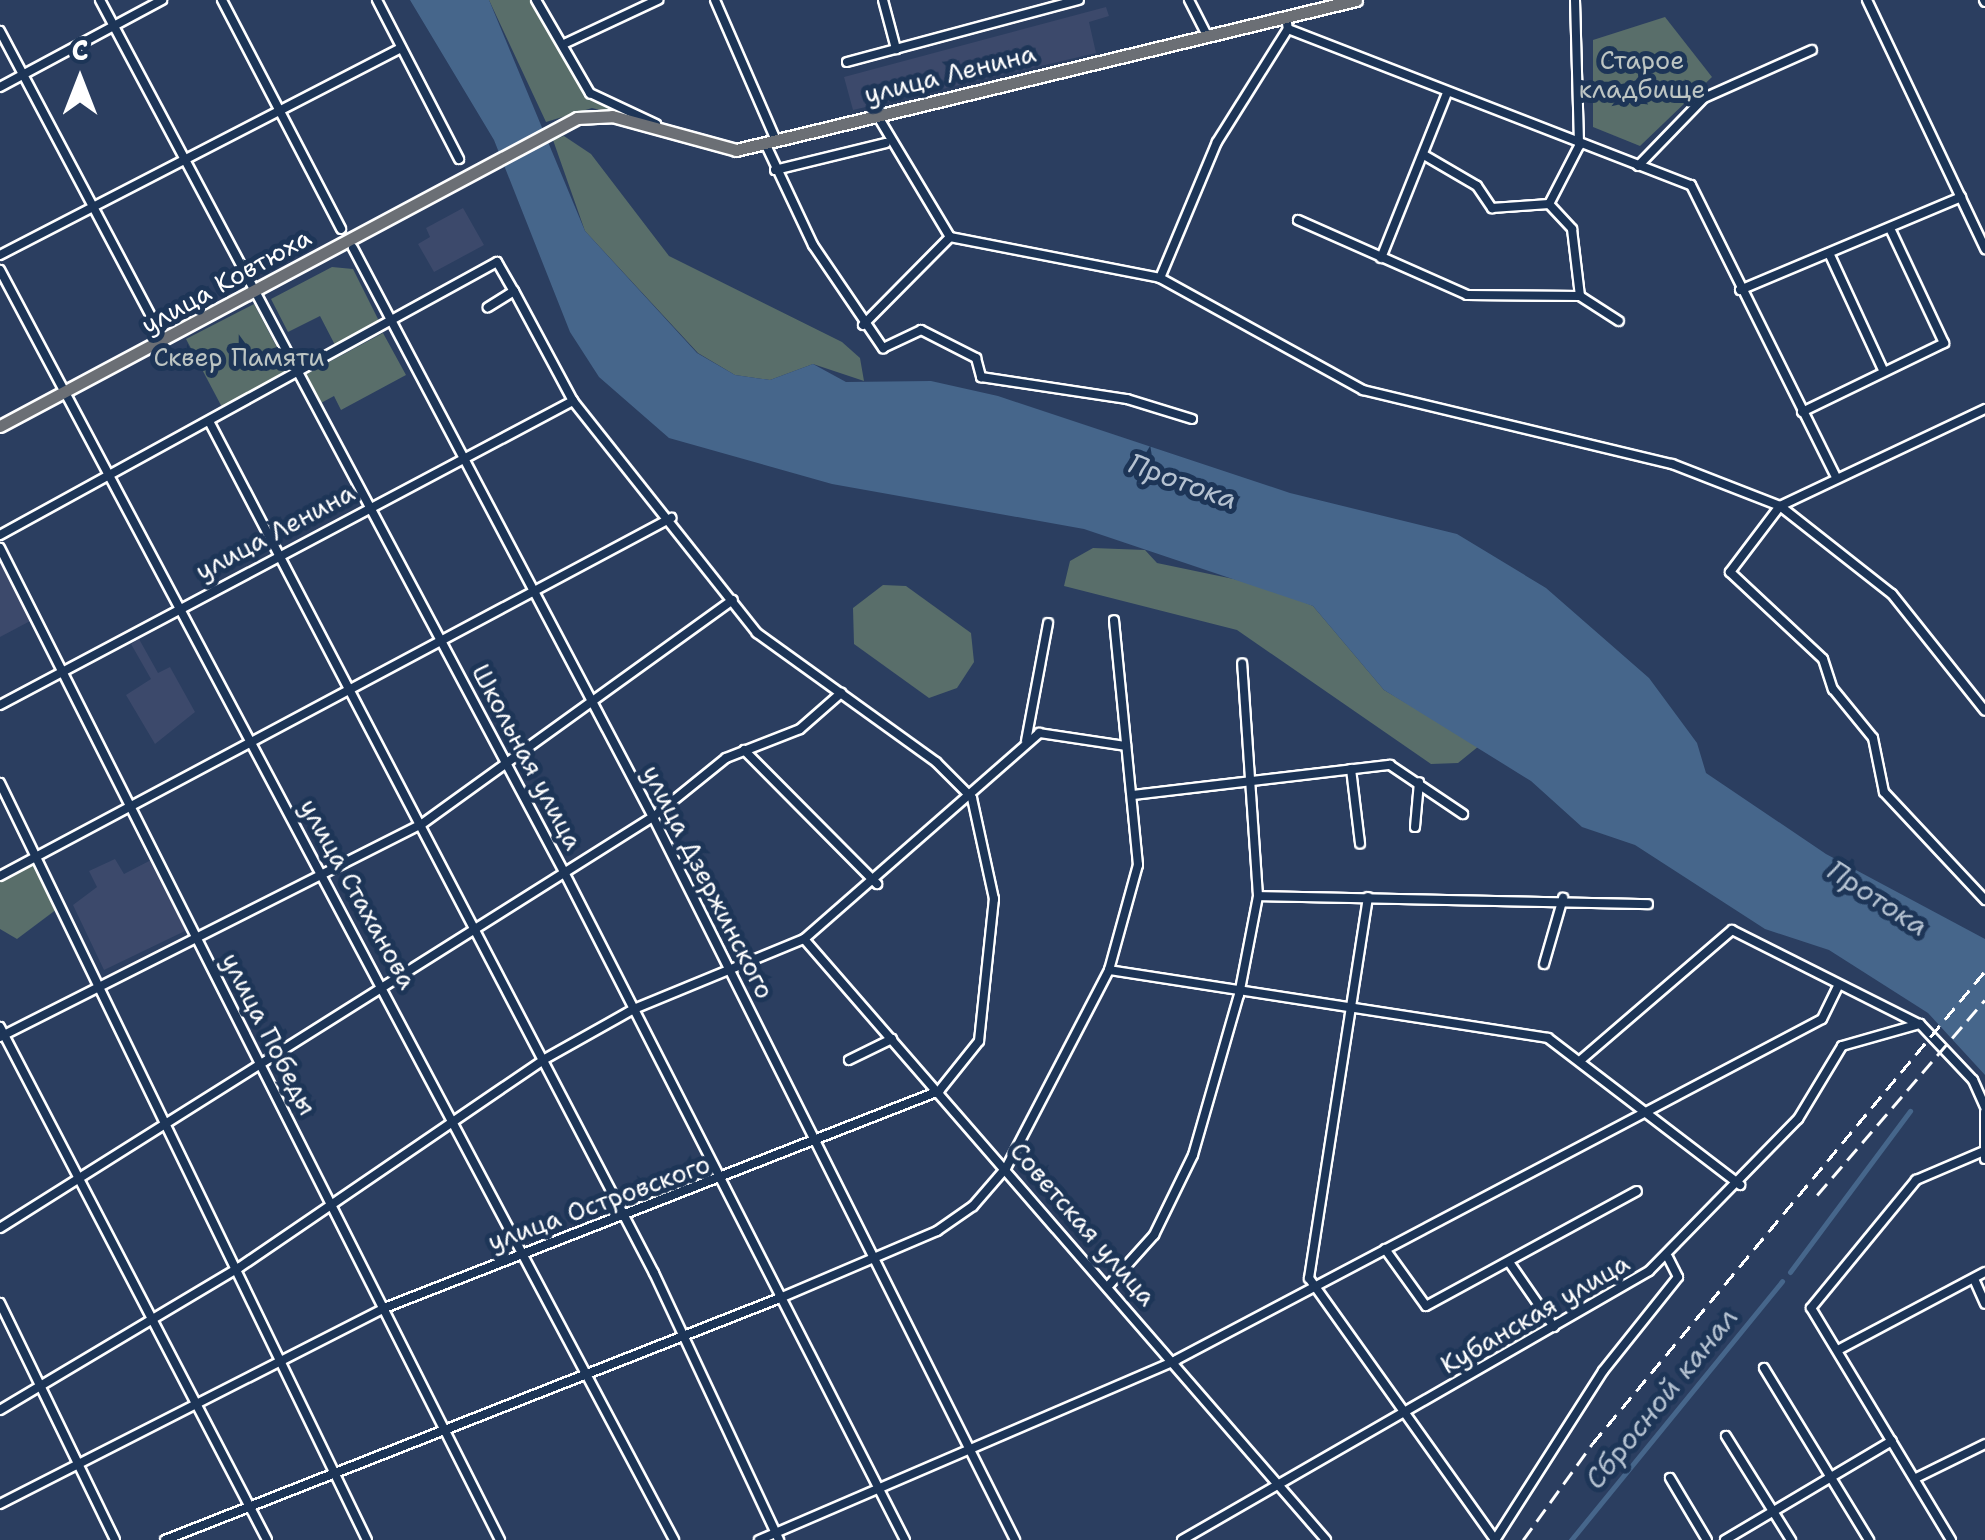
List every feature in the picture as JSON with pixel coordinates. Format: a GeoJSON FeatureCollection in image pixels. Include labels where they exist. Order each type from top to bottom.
{"type":"FeatureCollection","features":[{"type":"Feature","properties":{"kind":"main road","name":"улица Ленина"},"geometry":{"type":"LineString","coordinates":[[558,125],[601,115],[724,152],[1207,35],[1287,23],[1350,1]]}},
{"type":"Feature","properties":{"kind":"main road","name":"улица Ковтюха"},"geometry":{"type":"LineString","coordinates":[[0,426],[164,341],[558,125]]}},
{"type":"Feature","properties":{"kind":"street","name":"Школьная улица"},"geometry":{"type":"LineString","coordinates":[[100,0],[506,761],[905,1540]]}},
{"type":"Feature","properties":{"kind":"street"},"geometry":{"type":"LineString","coordinates":[[0,86],[162,0]]}},
{"type":"Feature","properties":{"kind":"street"},"geometry":{"type":"LineString","coordinates":[[222,0],[341,229]]}},
{"type":"Feature","properties":{"kind":"street"},"geometry":{"type":"LineString","coordinates":[[378,0],[459,159]]}},
{"type":"Feature","properties":{"kind":"street"},"geometry":{"type":"LineString","coordinates":[[536,0],[566,42],[590,93],[674,139]]}},
{"type":"Feature","properties":{"kind":"street"},"geometry":{"type":"LineString","coordinates":[[566,42],[658,0]]}},
{"type":"Feature","properties":{"kind":"street"},"geometry":{"type":"LineString","coordinates":[[715,0],[770,142],[775,170],[863,325],[890,351],[925,332],[976,358],[981,377],[1127,398],[1192,419]]}},
{"type":"Feature","properties":{"kind":"street"},"geometry":{"type":"LineString","coordinates":[[883,0],[896,49]]}},
{"type":"Feature","properties":{"kind":"street","name":"улица Ленина"},"geometry":{"type":"LineString","coordinates":[[847,62],[1080,0]]}},
{"type":"Feature","properties":{"kind":"street"},"geometry":{"type":"LineString","coordinates":[[1189,0],[1207,35]]}},
{"type":"Feature","properties":{"kind":"street"},"geometry":{"type":"LineString","coordinates":[[1550,204],[1578,146],[1575,0]]}},
{"type":"Feature","properties":{"kind":"street"},"geometry":{"type":"LineString","coordinates":[[1867,0],[1985,248]]}},
{"type":"Feature","properties":{"kind":"street"},"geometry":{"type":"LineString","coordinates":[[1160,278],[1217,142],[1287,23],[1578,146],[1691,185],[1836,477]]}},
{"type":"Feature","properties":{"kind":"street"},"geometry":{"type":"LineString","coordinates":[[0,31],[164,341]]}},
{"type":"Feature","properties":{"kind":"street"},"geometry":{"type":"LineString","coordinates":[[0,254],[401,48]]}},
{"type":"Feature","properties":{"kind":"street"},"geometry":{"type":"LineString","coordinates":[[1638,166],[1704,98],[1812,50]]}},
{"type":"Feature","properties":{"kind":"street"},"geometry":{"type":"LineString","coordinates":[[1381,258],[1446,93]]}},
{"type":"Feature","properties":{"kind":"street"},"geometry":{"type":"LineString","coordinates":[[878,115],[886,143],[950,236],[1160,278],[1363,390],[1672,464],[1780,506],[1892,594],[1985,711]]}},
{"type":"Feature","properties":{"kind":"street"},"geometry":{"type":"LineString","coordinates":[[775,170],[886,143]]}},
{"type":"Feature","properties":{"kind":"street"},"geometry":{"type":"LineString","coordinates":[[1424,156],[1477,186],[1492,208],[1550,204]]}},
{"type":"Feature","properties":{"kind":"street"},"geometry":{"type":"LineString","coordinates":[[1740,290],[1961,197]]}},
{"type":"Feature","properties":{"kind":"street"},"geometry":{"type":"LineString","coordinates":[[1550,204],[1572,230],[1580,296]]}},
{"type":"Feature","properties":{"kind":"street"},"geometry":{"type":"LineString","coordinates":[[1298,220],[1467,295],[1580,296],[1618,321]]}},
{"type":"Feature","properties":{"kind":"street"},"geometry":{"type":"LineString","coordinates":[[1802,412],[1944,343],[1890,228]]}},
{"type":"Feature","properties":{"kind":"street"},"geometry":{"type":"LineString","coordinates":[[863,325],[950,236]]}},
{"type":"Feature","properties":{"kind":"street","name":"улица Дзержинского"},"geometry":{"type":"LineString","coordinates":[[354,248],[389,325],[536,594],[731,969],[970,1456],[1016,1540]]}},
{"type":"Feature","properties":{"kind":"street"},"geometry":{"type":"LineString","coordinates":[[1829,253],[1883,370]]}},
{"type":"Feature","properties":{"kind":"street"},"geometry":{"type":"LineString","coordinates":[[0,535],[299,377],[497,262],[574,401],[671,518],[757,632],[842,693],[972,798]]}},
{"type":"Feature","properties":{"kind":"street","name":"улица Стаханова"},"geometry":{"type":"LineString","coordinates":[[0,270],[528,1251],[674,1540]]}},
{"type":"Feature","properties":{"kind":"street"},"geometry":{"type":"LineString","coordinates":[[488,307],[514,291]]}},
{"type":"Feature","properties":{"kind":"street","name":"улица Ленина"},"geometry":{"type":"LineString","coordinates":[[0,706],[574,401]]}},
{"type":"Feature","properties":{"kind":"street"},"geometry":{"type":"LineString","coordinates":[[1985,409],[1780,506],[1730,572],[1823,659],[1833,689],[1873,738],[1884,792],[1985,900]]}},
{"type":"Feature","properties":{"kind":"street"},"geometry":{"type":"LineString","coordinates":[[210,423],[624,1218],[778,1537]]}},
{"type":"Feature","properties":{"kind":"street"},"geometry":{"type":"LineString","coordinates":[[0,876],[352,694],[671,518]]}},
{"type":"Feature","properties":{"kind":"street","name":"улица Победы"},"geometry":{"type":"LineString","coordinates":[[0,548],[135,807],[500,1540]]}},
{"type":"Feature","properties":{"kind":"street"},"geometry":{"type":"LineString","coordinates":[[268,1540],[1,1033],[197,934],[324,877],[422,824],[733,600]]}},
{"type":"Feature","properties":{"kind":"street"},"geometry":{"type":"LineString","coordinates":[[165,1540],[444,1426],[780,1298],[958,1218],[1006,1168],[1110,970],[1138,865],[1114,620]]}},
{"type":"Feature","properties":{"kind":"street"},"geometry":{"type":"LineString","coordinates":[[1026,741],[1048,623]]}},
{"type":"Feature","properties":{"kind":"street"},"geometry":{"type":"LineString","coordinates":[[1110,1284],[1154,1236],[1193,1155],[1239,995],[1258,896],[1242,664]]}},
{"type":"Feature","properties":{"kind":"street"},"geometry":{"type":"LineString","coordinates":[[0,1228],[81,1179],[165,1117],[472,924],[653,818],[744,750],[800,729],[842,693]]}},
{"type":"Feature","properties":{"kind":"street"},"geometry":{"type":"LineString","coordinates":[[0,1410],[240,1267],[331,1198],[543,1060],[634,1008],[804,939],[877,884],[972,798],[1026,741],[1049,730],[1126,746]]}},
{"type":"Feature","properties":{"kind":"street"},"geometry":{"type":"LineString","coordinates":[[744,750],[877,884]]}},
{"type":"Feature","properties":{"kind":"street"},"geometry":{"type":"LineString","coordinates":[[1132,795],[1390,765],[1464,814]]}},
{"type":"Feature","properties":{"kind":"street"},"geometry":{"type":"LineString","coordinates":[[1351,769],[1360,842]]}},
{"type":"Feature","properties":{"kind":"street"},"geometry":{"type":"LineString","coordinates":[[1415,827],[1419,782]]}},
{"type":"Feature","properties":{"kind":"street"},"geometry":{"type":"LineString","coordinates":[[0,783],[240,1267],[367,1540]]}},
{"type":"Feature","properties":{"kind":"street","name":"улица Островского"},"geometry":{"type":"LineString","coordinates":[[0,1504],[78,1466],[280,1354],[386,1307],[624,1218],[939,1091],[979,1041],[988,1004],[994,899],[972,798]]}},
{"type":"Feature","properties":{"kind":"street"},"geometry":{"type":"LineString","coordinates":[[1258,896],[1563,898],[1648,904]]}},
{"type":"Feature","properties":{"kind":"street"},"geometry":{"type":"LineString","coordinates":[[1368,896],[1313,1287],[1495,1540],[1604,1370],[1678,1276],[1668,1257]]}},
{"type":"Feature","properties":{"kind":"street"},"geometry":{"type":"LineString","coordinates":[[1544,964],[1563,898]]}},
{"type":"Feature","properties":{"kind":"street"},"geometry":{"type":"LineString","coordinates":[[1582,1059],[1732,930],[1920,1024],[1973,1080],[1985,1110],[1984,1155],[1916,1180],[1810,1308],[1951,1540]]}},
{"type":"Feature","properties":{"kind":"street","name":"Советская улица"},"geometry":{"type":"LineString","coordinates":[[804,939],[1110,1284],[1326,1540]]}},
{"type":"Feature","properties":{"kind":"street"},"geometry":{"type":"LineString","coordinates":[[1110,970],[1239,995],[1548,1038],[1582,1059],[1740,1185]]}},
{"type":"Feature","properties":{"kind":"street"},"geometry":{"type":"LineString","coordinates":[[760,1540],[778,1537],[970,1456],[1176,1360],[1822,1019],[1838,986]]}},
{"type":"Feature","properties":{"kind":"street","name":"Кубанская улица"},"geometry":{"type":"LineString","coordinates":[[1182,1540],[1668,1257],[1798,1120],[1842,1046],[1920,1024]]}},
{"type":"Feature","properties":{"kind":"street"},"geometry":{"type":"LineString","coordinates":[[849,1060],[892,1039]]}},
{"type":"Feature","properties":{"kind":"street"},"geometry":{"type":"LineString","coordinates":[[1385,1249],[1426,1306],[1637,1191]]}},
{"type":"Feature","properties":{"kind":"street"},"geometry":{"type":"LineString","coordinates":[[1509,1262],[1554,1326]]}},
{"type":"Feature","properties":{"kind":"street"},"geometry":{"type":"LineString","coordinates":[[1838,1350],[1985,1272]]}},
{"type":"Feature","properties":{"kind":"street"},"geometry":{"type":"LineString","coordinates":[[1974,1279],[1985,1304]]}},
{"type":"Feature","properties":{"kind":"street"},"geometry":{"type":"LineString","coordinates":[[0,1303],[115,1540]]}},
{"type":"Feature","properties":{"kind":"street"},"geometry":{"type":"LineString","coordinates":[[1764,1368],[1869,1540]]}},
{"type":"Feature","properties":{"kind":"street"},"geometry":{"type":"LineString","coordinates":[[1726,1436],[1791,1540]]}},
{"type":"Feature","properties":{"kind":"street"},"geometry":{"type":"LineString","coordinates":[[1725,1540],[1892,1441]]}},
{"type":"Feature","properties":{"kind":"street"},"geometry":{"type":"LineString","coordinates":[[1916,1478],[1985,1444]]}},
{"type":"Feature","properties":{"kind":"street"},"geometry":{"type":"LineString","coordinates":[[1670,1478],[1706,1540]]}},
{"type":"Feature","properties":{"kind":"shaded area"},"geometry":{"type":"Polygon","coordinates":[[[1106,7],[1109,16],[1089,22],[1096,53],[853,110],[844,77],[1106,7]]]}},
{"type":"Feature","properties":{"kind":"shaded area"},"geometry":{"type":"Polygon","coordinates":[[[463,208],[484,245],[434,272],[418,244],[430,237],[426,228],[463,208]]]}},
{"type":"Feature","properties":{"kind":"shaded area"},"geometry":{"type":"Polygon","coordinates":[[[0,562],[32,620],[0,637],[0,562]]]}},
{"type":"Feature","properties":{"kind":"shaded area"},"geometry":{"type":"Polygon","coordinates":[[[139,639],[158,673],[170,667],[195,712],[155,744],[126,695],[151,679],[131,644],[139,639]]]}},
{"type":"Feature","properties":{"kind":"shaded area"},"geometry":{"type":"Polygon","coordinates":[[[115,859],[124,874],[153,859],[187,930],[104,970],[73,905],[97,887],[89,871],[115,859]]]}},
{"type":"Feature","properties":{"kind":"green space"},"geometry":{"type":"Polygon","coordinates":[[[489,0],[535,0],[589,98],[633,118],[592,108],[546,122],[489,0]]]}},
{"type":"Feature","properties":{"kind":"green space","name":"Старое кладбище"},"geometry":{"type":"Polygon","coordinates":[[[1665,17],[1712,77],[1640,146],[1593,127],[1593,40],[1665,17]]]}},
{"type":"Feature","properties":{"kind":"green space"},"geometry":{"type":"Polygon","coordinates":[[[564,136],[591,154],[669,256],[842,342],[860,358],[864,381],[813,364],[770,380],[735,375],[698,353],[585,231],[553,140],[564,136]]]}},
{"type":"Feature","properties":{"kind":"green space"},"geometry":{"type":"Polygon","coordinates":[[[332,267],[353,269],[379,321],[335,345],[320,316],[288,332],[271,299],[332,267]]]}},
{"type":"Feature","properties":{"kind":"green space","name":"Сквер Памяти"},"geometry":{"type":"Polygon","coordinates":[[[254,304],[292,376],[224,411],[186,339],[254,304]]]}},
{"type":"Feature","properties":{"kind":"green space"},"geometry":{"type":"Polygon","coordinates":[[[383,333],[406,375],[341,410],[334,396],[321,403],[305,375],[383,333]]]}},
{"type":"Feature","properties":{"kind":"green space"},"geometry":{"type":"Polygon","coordinates":[[[1093,548],[1145,550],[1157,563],[1267,586],[1313,606],[1384,690],[1479,746],[1458,763],[1431,764],[1237,630],[1064,586],[1070,561],[1093,548]]]}},
{"type":"Feature","properties":{"kind":"green space"},"geometry":{"type":"Polygon","coordinates":[[[883,585],[906,586],[971,633],[974,662],[957,688],[929,698],[854,644],[853,608],[883,585]]]}},
{"type":"Feature","properties":{"kind":"green space"},"geometry":{"type":"Polygon","coordinates":[[[34,863],[57,909],[17,939],[0,929],[0,881],[34,863]]]}},
{"type":"Feature","properties":{"kind":"water","name":"Протока"},"geometry":{"type":"Polygon","coordinates":[[[410,0],[489,0],[585,231],[697,353],[735,375],[770,380],[813,364],[846,382],[931,381],[998,396],[1290,493],[1457,534],[1546,588],[1649,678],[1697,743],[1706,773],[1826,854],[1985,939],[1985,1075],[1928,1013],[1829,950],[1765,929],[1635,845],[1582,827],[1531,781],[1384,690],[1313,606],[1084,529],[832,484],[669,438],[599,377],[570,332],[494,140],[410,0]]]}},
{"type":"Feature","properties":{"kind":"waterway","name":"Сбросной канал"},"geometry":{"type":"LineString","coordinates":[[1790,1272],[1910,1111]]}},
{"type":"Feature","properties":{"kind":"waterway","name":"Сбросной канал"},"geometry":{"type":"LineString","coordinates":[[1571,1540],[1782,1281]]}},
{"type":"Feature","properties":{"kind":"railway"},"geometry":{"type":"LineString","coordinates":[[1523,1540],[1592,1444],[1985,971]]}},
{"type":"Feature","properties":{"kind":"railway"},"geometry":{"type":"LineString","coordinates":[[1817,1195],[1985,1000]]}}]}
